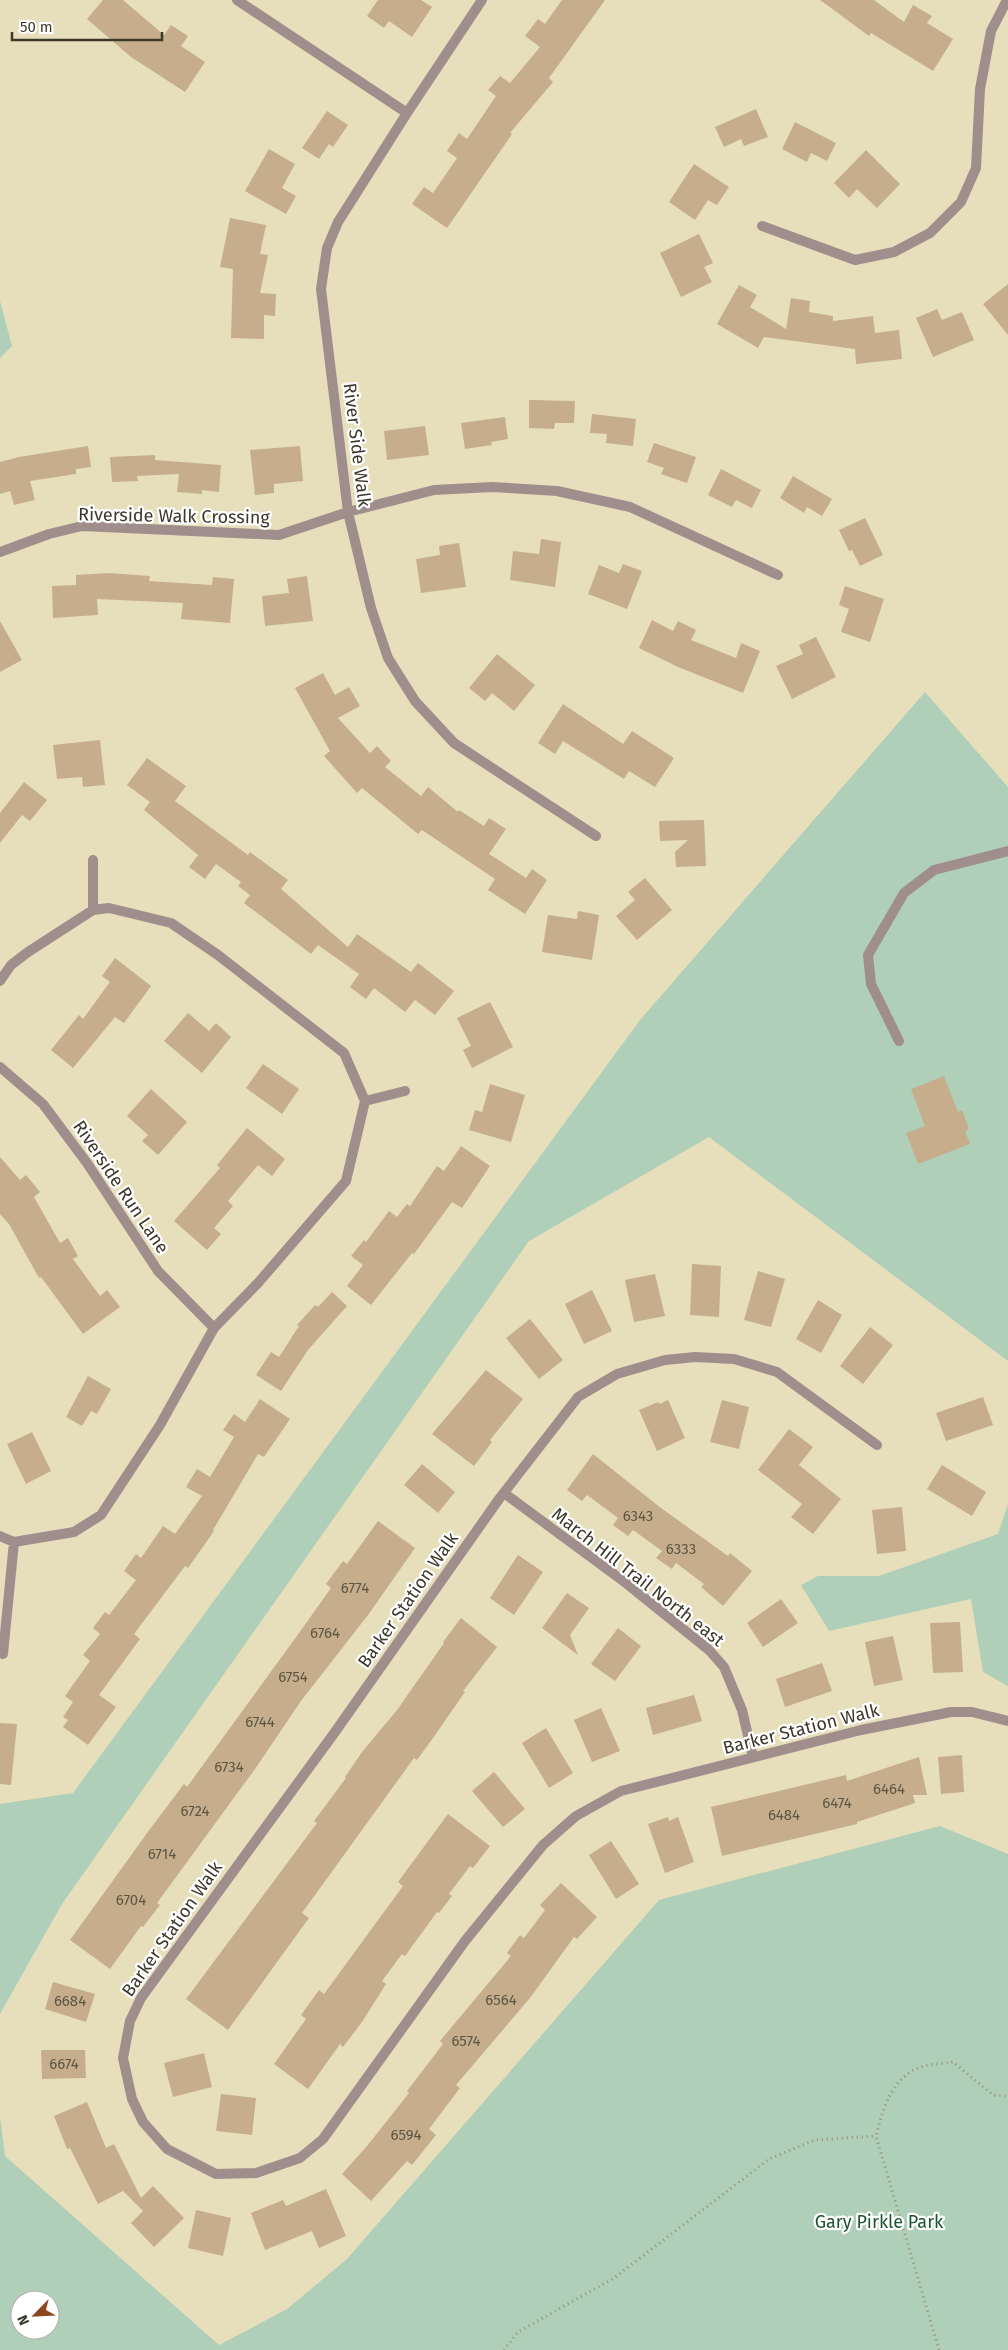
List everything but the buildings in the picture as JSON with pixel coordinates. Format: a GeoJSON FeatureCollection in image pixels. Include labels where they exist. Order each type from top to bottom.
{"type":"FeatureCollection","features":[{"type":"Feature","properties":{"kind":"street"},"geometry":{"type":"LineString","coordinates":[[237,0],[406,113]]}},
{"type":"Feature","properties":{"kind":"street","name":"River Side Walk"},"geometry":{"type":"LineString","coordinates":[[482,0],[406,113],[338,222],[327,248],[321,289],[348,512],[374,616],[388,658],[415,701],[454,743],[596,836]]}},
{"type":"Feature","properties":{"kind":"street"},"geometry":{"type":"LineString","coordinates":[[762,226],[855,260],[894,252],[930,233],[962,202],[976,168],[980,88],[991,31],[1003,1]]}},
{"type":"Feature","properties":{"kind":"street","name":"Riverside Walk Crossing"},"geometry":{"type":"LineString","coordinates":[[0,552],[49,534],[82,526],[279,535],[348,512],[434,490],[492,487],[557,491],[630,507],[778,575]]}},
{"type":"Feature","properties":{"kind":"street"},"geometry":{"type":"LineString","coordinates":[[899,1040],[871,984],[868,956],[904,894],[934,870],[1008,851]]}},
{"type":"Feature","properties":{"kind":"street"},"geometry":{"type":"LineString","coordinates":[[93,860],[93,910]]}},
{"type":"Feature","properties":{"kind":"street"},"geometry":{"type":"LineString","coordinates":[[0,981],[11,965],[28,952],[93,910],[109,908],[170,923],[218,955],[344,1053],[365,1101],[346,1181],[258,1283],[214,1328],[160,1425],[101,1515],[74,1532],[14,1542],[0,1536]]}},
{"type":"Feature","properties":{"kind":"street","name":"Riverside Run Lane"},"geometry":{"type":"LineString","coordinates":[[0,1067],[43,1104],[86,1163],[158,1271],[214,1328]]}},
{"type":"Feature","properties":{"kind":"street"},"geometry":{"type":"LineString","coordinates":[[365,1101],[405,1091]]}},
{"type":"Feature","properties":{"kind":"street","name":"Barker Station Walk"},"geometry":{"type":"LineString","coordinates":[[877,1445],[777,1372],[734,1359],[695,1357],[665,1360],[617,1374],[578,1397],[504,1493],[335,1732],[141,1998],[130,2021],[123,2058],[132,2099],[143,2122],[167,2149],[216,2174],[256,2173],[300,2158],[323,2139],[465,1941],[543,1845],[576,1816],[620,1791],[861,1730],[951,1712],[972,1712],[1008,1721]]}},
{"type":"Feature","properties":{"kind":"street","name":"March Hill Trail North east"},"geometry":{"type":"LineString","coordinates":[[504,1493],[626,1583],[709,1650],[724,1667],[742,1710],[753,1757]]}},
{"type":"Feature","properties":{"kind":"street"},"geometry":{"type":"LineString","coordinates":[[3,1654],[14,1542]]}},
{"type":"Feature","properties":{"kind":"path"},"geometry":{"type":"LineString","coordinates":[[939,2350],[876,2136],[884,2104],[899,2081],[918,2068],[953,2062],[993,2095],[1008,2096]]}},
{"type":"Feature","properties":{"kind":"path"},"geometry":{"type":"LineString","coordinates":[[504,2350],[518,2332],[614,2278],[769,2160],[815,2140],[876,2136]]}},
{"type":"Feature","properties":{"kind":"green space"},"geometry":{"type":"Polygon","coordinates":[[[0,301],[12,346],[0,358],[0,301]]]}},
{"type":"Feature","properties":{"kind":"green space"},"geometry":{"type":"Polygon","coordinates":[[[925,692],[1008,787],[1008,1361],[709,1137],[529,1241],[62,1904],[0,2014],[0,1804],[73,1793],[640,1020],[925,692]]]}},
{"type":"Feature","properties":{"kind":"green space"},"geometry":{"type":"Polygon","coordinates":[[[1008,1504],[1008,1686],[983,1672],[971,1599],[829,1631],[801,1585],[818,1576],[879,1576],[998,1534],[1008,1504]]]}},
{"type":"Feature","properties":{"kind":"green space","name":"Gary Pirkle Park"},"geometry":{"type":"Polygon","coordinates":[[[940,1826],[1008,1854],[1008,2350],[0,2350],[0,2117],[5,2156],[219,2345],[287,2309],[347,2259],[659,1900],[940,1826]]]}}]}
